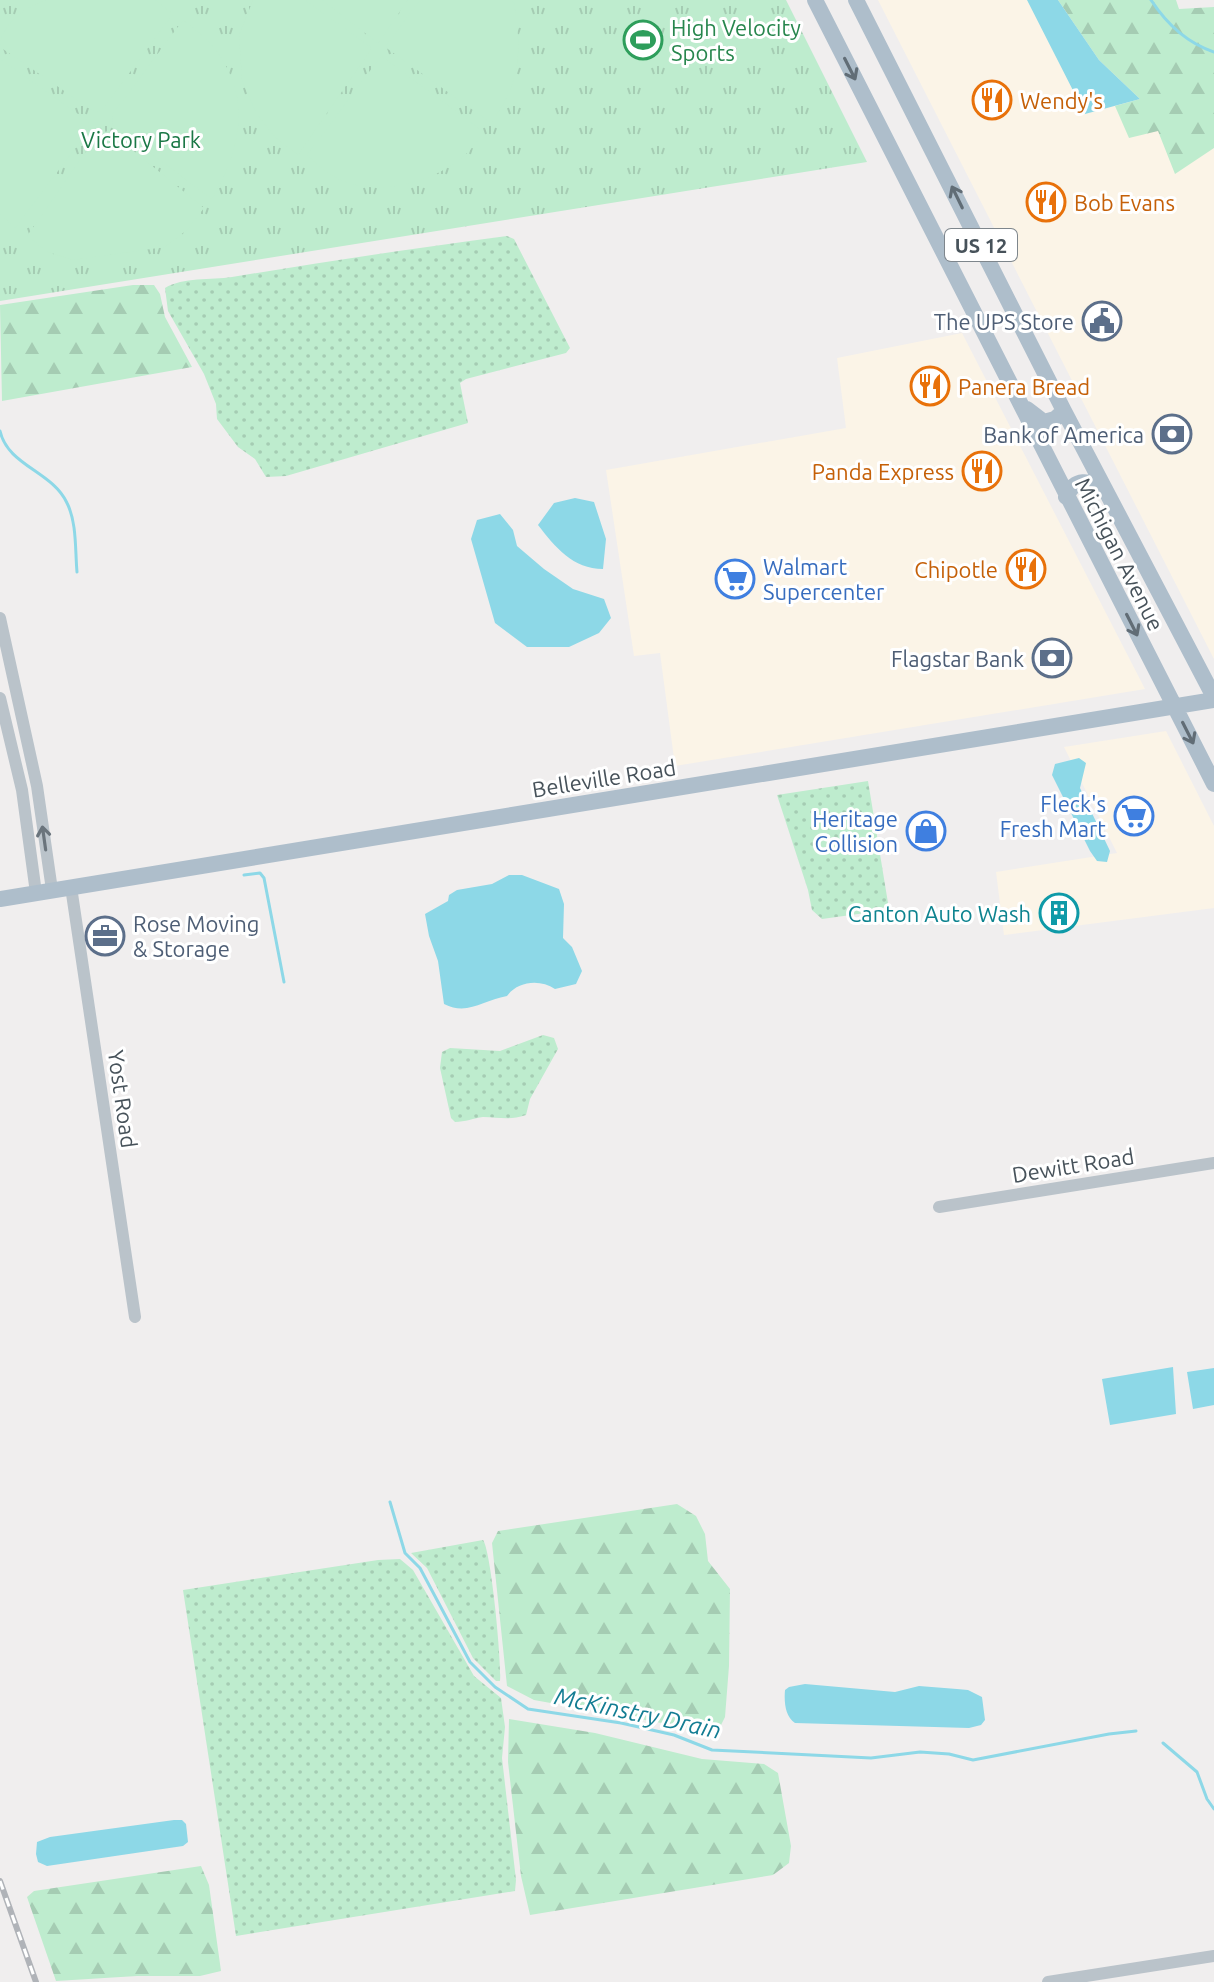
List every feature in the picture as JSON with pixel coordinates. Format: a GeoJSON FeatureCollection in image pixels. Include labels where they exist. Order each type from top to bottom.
{"type":"FeatureCollection","features":[{"type":"Feature","properties":{"kind":"main road","name":"Michigan Avenue"},"geometry":{"type":"LineString","coordinates":[[815,0],[1214,784]]}},
{"type":"Feature","properties":{"kind":"main road","name":"Michigan Avenue"},"geometry":{"type":"LineString","coordinates":[[856,0],[1064,411],[1214,698]]}},
{"type":"Feature","properties":{"kind":"main road"},"geometry":{"type":"LineString","coordinates":[[1020,402],[1041,421],[1055,419],[1064,411]]}},
{"type":"Feature","properties":{"kind":"main road"},"geometry":{"type":"LineString","coordinates":[[1066,497],[1073,486],[1084,481],[1090,480],[1107,490]]}},
{"type":"Feature","properties":{"kind":"main road","name":"Belleville Road"},"geometry":{"type":"LineString","coordinates":[[0,899],[1214,698]]}},
{"type":"Feature","properties":{"kind":"street"},"geometry":{"type":"LineString","coordinates":[[0,618],[3,647],[37,786],[44,891]]}},
{"type":"Feature","properties":{"kind":"street"},"geometry":{"type":"LineString","coordinates":[[0,698],[44,891]]}},
{"type":"Feature","properties":{"kind":"street"},"geometry":{"type":"LineString","coordinates":[[8,730],[24,726]]}},
{"type":"Feature","properties":{"kind":"street"},"geometry":{"type":"LineString","coordinates":[[22,790],[37,786]]}},
{"type":"Feature","properties":{"kind":"street","name":"Yost Road"},"geometry":{"type":"LineString","coordinates":[[71,887],[135,1317]]}},
{"type":"Feature","properties":{"kind":"street","name":"Dewitt Road"},"geometry":{"type":"LineString","coordinates":[[939,1207],[1214,1163]]}},
{"type":"Feature","properties":{"kind":"street"},"geometry":{"type":"LineString","coordinates":[[1048,1982],[1214,1956]]}},
{"type":"Feature","properties":{"kind":"shaded area"},"geometry":{"type":"Polygon","coordinates":[[[878,0],[1117,0],[1207,151],[1214,148],[1214,659],[878,0]]]}},
{"type":"Feature","properties":{"kind":"shaded area"},"geometry":{"type":"Polygon","coordinates":[[[962,333],[1145,689],[675,766],[660,653],[634,656],[606,470],[846,428],[837,358],[962,333]]]}},
{"type":"Feature","properties":{"kind":"shaded area"},"geometry":{"type":"Polygon","coordinates":[[[1166,731],[1214,826],[1214,908],[1004,935],[996,872],[1117,853],[1064,747],[1166,731]]]}},
{"type":"Feature","properties":{"kind":"green space","name":"Victory Park"},"geometry":{"type":"Polygon","coordinates":[[[0,0],[786,0],[867,162],[0,301],[0,0]]]}},
{"type":"Feature","properties":{"kind":"green space"},"geometry":{"type":"Polygon","coordinates":[[[48,0],[155,0],[173,14],[102,110],[95,112],[0,47],[5,31],[16,17],[48,0]]]}},
{"type":"Feature","properties":{"kind":"green space"},"geometry":{"type":"Polygon","coordinates":[[[253,0],[305,0],[372,48],[298,155],[275,137],[256,113],[242,80],[239,35],[253,0]]]}},
{"type":"Feature","properties":{"kind":"green space"},"geometry":{"type":"Polygon","coordinates":[[[322,0],[408,0],[378,43],[322,0]]]}},
{"type":"Feature","properties":{"kind":"green space"},"geometry":{"type":"Polygon","coordinates":[[[420,0],[511,0],[514,3],[517,66],[508,94],[491,123],[385,47],[420,0]]]}},
{"type":"Feature","properties":{"kind":"green space"},"geometry":{"type":"Polygon","coordinates":[[[1058,0],[1176,0],[1179,9],[1214,7],[1214,148],[1175,174],[1158,131],[1129,138],[1115,106],[1140,99],[1099,60],[1058,0]]]}},
{"type":"Feature","properties":{"kind":"green space"},"geometry":{"type":"Polygon","coordinates":[[[183,20],[208,41],[224,63],[238,101],[236,140],[212,199],[113,125],[112,115],[183,20]]]}},
{"type":"Feature","properties":{"kind":"green space"},"geometry":{"type":"Polygon","coordinates":[[[381,56],[484,132],[464,156],[435,174],[400,185],[364,187],[331,175],[307,155],[381,56]]]}},
{"type":"Feature","properties":{"kind":"green space"},"geometry":{"type":"Polygon","coordinates":[[[0,59],[88,121],[89,130],[15,228],[0,214],[0,59]]]}},
{"type":"Feature","properties":{"kind":"green space"},"geometry":{"type":"Polygon","coordinates":[[[109,131],[204,208],[188,229],[165,247],[73,260],[48,252],[27,236],[99,133],[109,131]]]}},
{"type":"Feature","properties":{"kind":"green space"},"geometry":{"type":"Polygon","coordinates":[[[507,236],[514,239],[570,348],[566,353],[460,383],[468,423],[286,476],[266,477],[255,459],[238,447],[217,419],[216,404],[204,374],[168,311],[165,288],[180,282],[507,236]]]}},
{"type":"Feature","properties":{"kind":"green space"},"geometry":{"type":"Polygon","coordinates":[[[133,285],[154,285],[160,294],[165,317],[192,367],[2,401],[0,305],[133,285]]]}},
{"type":"Feature","properties":{"kind":"green space"},"geometry":{"type":"Polygon","coordinates":[[[868,781],[888,903],[880,911],[822,919],[812,910],[777,795],[868,781]]]}},
{"type":"Feature","properties":{"kind":"green space"},"geometry":{"type":"Polygon","coordinates":[[[543,1035],[554,1038],[558,1049],[530,1099],[526,1115],[455,1122],[451,1118],[440,1068],[442,1052],[450,1048],[500,1051],[543,1035]]]}},
{"type":"Feature","properties":{"kind":"green space"},"geometry":{"type":"Polygon","coordinates":[[[677,1504],[696,1516],[705,1534],[708,1561],[730,1589],[725,1717],[717,1733],[534,1700],[507,1686],[492,1543],[498,1531],[677,1504]]]}},
{"type":"Feature","properties":{"kind":"green space"},"geometry":{"type":"Polygon","coordinates":[[[483,1540],[495,1608],[500,1681],[496,1681],[473,1658],[427,1568],[411,1553],[483,1540]]]}},
{"type":"Feature","properties":{"kind":"green space"},"geometry":{"type":"Polygon","coordinates":[[[400,1559],[413,1570],[474,1676],[501,1698],[505,1727],[502,1758],[515,1891],[236,1936],[183,1590],[400,1559]]]}},
{"type":"Feature","properties":{"kind":"green space"},"geometry":{"type":"Polygon","coordinates":[[[509,1719],[595,1733],[702,1759],[764,1764],[778,1773],[791,1846],[789,1863],[773,1875],[530,1915],[521,1876],[508,1762],[509,1719]]]}},
{"type":"Feature","properties":{"kind":"green space"},"geometry":{"type":"Polygon","coordinates":[[[201,1866],[209,1885],[221,1971],[200,1976],[56,1981],[27,1897],[34,1891],[201,1866]]]}},
{"type":"Feature","properties":{"kind":"water"},"geometry":{"type":"Polygon","coordinates":[[[1027,0],[1058,0],[1099,60],[1140,99],[1085,114],[1027,0]]]}},
{"type":"Feature","properties":{"kind":"water"},"geometry":{"type":"Polygon","coordinates":[[[575,498],[594,502],[606,539],[603,569],[574,561],[558,549],[538,525],[554,503],[575,498]]]}},
{"type":"Feature","properties":{"kind":"water"},"geometry":{"type":"Polygon","coordinates":[[[500,514],[513,530],[517,546],[544,569],[573,589],[604,599],[611,618],[599,633],[569,647],[527,647],[495,623],[471,539],[477,520],[500,514]]]}},
{"type":"Feature","properties":{"kind":"water"},"geometry":{"type":"Polygon","coordinates":[[[1079,758],[1086,763],[1080,788],[1110,851],[1107,862],[1097,861],[1090,851],[1052,775],[1055,764],[1079,758]]]}},
{"type":"Feature","properties":{"kind":"water"},"geometry":{"type":"Polygon","coordinates":[[[509,875],[522,875],[559,889],[564,904],[563,938],[572,947],[582,971],[576,984],[555,989],[530,983],[517,987],[507,996],[468,1008],[444,1004],[438,961],[425,914],[448,901],[449,895],[457,890],[492,884],[509,875]]]}},
{"type":"Feature","properties":{"kind":"water"},"geometry":{"type":"Polygon","coordinates":[[[1173,1367],[1176,1414],[1110,1425],[1102,1379],[1173,1367]]]}},
{"type":"Feature","properties":{"kind":"water"},"geometry":{"type":"Polygon","coordinates":[[[1214,1368],[1214,1405],[1193,1409],[1187,1372],[1214,1368]]]}},
{"type":"Feature","properties":{"kind":"water"},"geometry":{"type":"Polygon","coordinates":[[[805,1684],[895,1692],[919,1686],[968,1690],[982,1697],[985,1720],[981,1725],[969,1728],[795,1723],[786,1708],[785,1690],[805,1684]]]}},
{"type":"Feature","properties":{"kind":"water"},"geometry":{"type":"Polygon","coordinates":[[[182,1820],[186,1824],[188,1842],[183,1846],[47,1866],[38,1862],[37,1842],[50,1837],[182,1820]]]}},
{"type":"Feature","properties":{"kind":"waterway"},"geometry":{"type":"LineString","coordinates":[[1151,0],[1178,31],[1214,52]]}},
{"type":"Feature","properties":{"kind":"waterway","name":"McKinstry Drain"},"geometry":{"type":"LineString","coordinates":[[0,431],[12,453],[51,483],[67,503],[74,528],[77,572]]}},
{"type":"Feature","properties":{"kind":"waterway","name":"McKinstry Drain"},"geometry":{"type":"LineString","coordinates":[[244,875],[260,873],[264,878],[284,982]]}},
{"type":"Feature","properties":{"kind":"waterway","name":"McKinstry Drain"},"geometry":{"type":"LineString","coordinates":[[390,1502],[405,1553],[420,1568],[470,1662],[495,1687],[528,1709],[621,1723],[674,1735],[712,1750],[871,1758],[920,1752],[973,1760],[1136,1731]]}},
{"type":"Feature","properties":{"kind":"waterway","name":"McKinstry Drain"},"geometry":{"type":"LineString","coordinates":[[1163,1743],[1197,1772],[1214,1809]]}},
{"type":"Feature","properties":{"kind":"railway"},"geometry":{"type":"LineString","coordinates":[[0,1881],[36,1982]]}},
{"type":"Feature","properties":{"kind":"place","name":"High Velocity Sports"},"geometry":{"type":"Point","coordinates":[643,40]}},
{"type":"Feature","properties":{"kind":"place","name":"Wendy's"},"geometry":{"type":"Point","coordinates":[992,100]}},
{"type":"Feature","properties":{"kind":"place","name":"Bob Evans"},"geometry":{"type":"Point","coordinates":[1046,202]}},
{"type":"Feature","properties":{"kind":"place","name":"The UPS Store"},"geometry":{"type":"Point","coordinates":[1102,321]}},
{"type":"Feature","properties":{"kind":"place","name":"Panera Bread"},"geometry":{"type":"Point","coordinates":[930,386]}},
{"type":"Feature","properties":{"kind":"place","name":"Bank of America"},"geometry":{"type":"Point","coordinates":[1172,434]}},
{"type":"Feature","properties":{"kind":"place","name":"Panda Express"},"geometry":{"type":"Point","coordinates":[982,471]}},
{"type":"Feature","properties":{"kind":"place","name":"Chipotle"},"geometry":{"type":"Point","coordinates":[1026,569]}},
{"type":"Feature","properties":{"kind":"place","name":"Walmart Supercenter"},"geometry":{"type":"Point","coordinates":[735,579]}},
{"type":"Feature","properties":{"kind":"place","name":"Flagstar Bank"},"geometry":{"type":"Point","coordinates":[1052,658]}},
{"type":"Feature","properties":{"kind":"place","name":"Fleck's Fresh Mart"},"geometry":{"type":"Point","coordinates":[1134,816]}},
{"type":"Feature","properties":{"kind":"place","name":"Heritage Collision"},"geometry":{"type":"Point","coordinates":[926,831]}},
{"type":"Feature","properties":{"kind":"place","name":"Canton Auto Wash"},"geometry":{"type":"Point","coordinates":[1059,913]}},
{"type":"Feature","properties":{"kind":"place","name":"Rose Moving & Storage"},"geometry":{"type":"Point","coordinates":[105,936]}}]}
